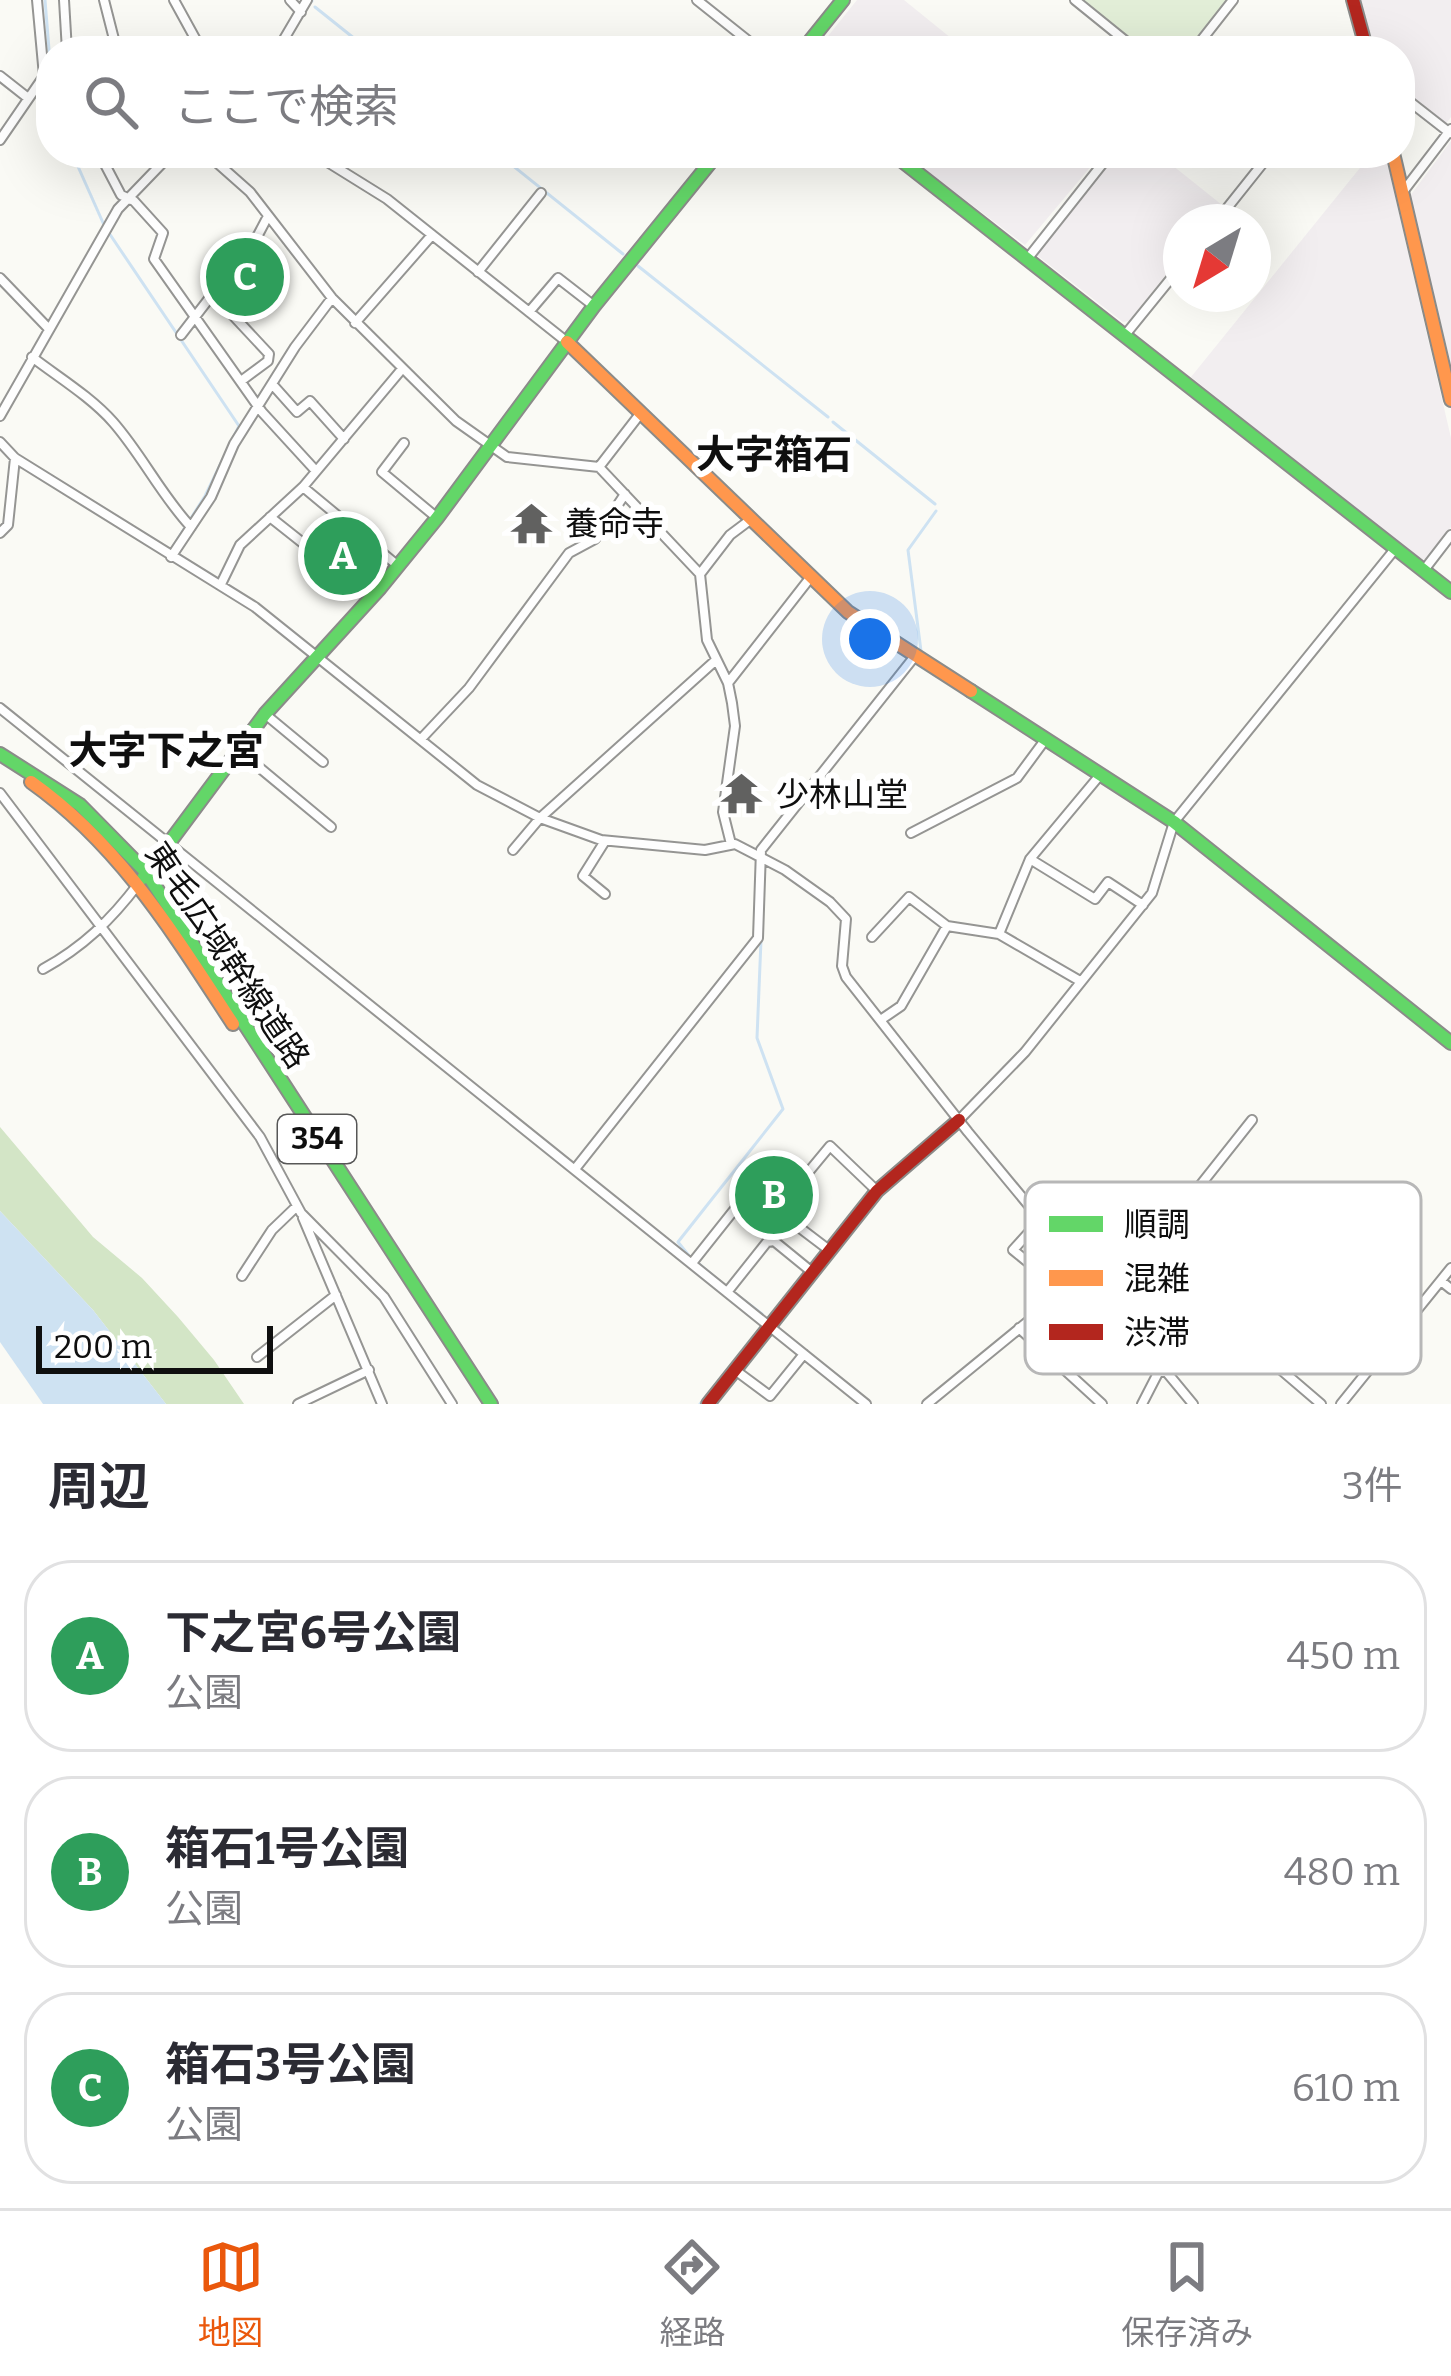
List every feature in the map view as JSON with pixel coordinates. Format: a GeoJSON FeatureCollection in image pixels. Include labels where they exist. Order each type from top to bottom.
{"type":"FeatureCollection","features":[{"type":"Feature","properties":{"kind":"main road"},"geometry":{"type":"LineString","coordinates":[[814,36],[843,0]]}},
{"type":"Feature","properties":{"kind":"main road"},"geometry":{"type":"LineString","coordinates":[[1353,0],[1360,36]]}},
{"type":"Feature","properties":{"kind":"main road"},"geometry":{"type":"LineString","coordinates":[[142,878],[265,714],[437,518],[594,306],[706,168]]}},
{"type":"Feature","properties":{"kind":"main road"},"geometry":{"type":"LineString","coordinates":[[911,168],[1451,592]]}},
{"type":"Feature","properties":{"kind":"main road"},"geometry":{"type":"LineString","coordinates":[[1396,168],[1451,400]]}},
{"type":"Feature","properties":{"kind":"main road"},"geometry":{"type":"LineString","coordinates":[[567,342],[848,612],[1174,822],[1451,1043]]}},
{"type":"Feature","properties":{"kind":"main road","name":"東毛広域幹線道路"},"geometry":{"type":"LineString","coordinates":[[0,758],[80,805],[142,878],[491,1404]]}},
{"type":"Feature","properties":{"kind":"main road","name":"東毛広域幹線道路"},"geometry":{"type":"LineString","coordinates":[[142,878],[480,1404]]}},
{"type":"Feature","properties":{"kind":"main road"},"geometry":{"type":"LineString","coordinates":[[708,1404],[877,1191],[958,1120]]}},
{"type":"Feature","properties":{"kind":"street"},"geometry":{"type":"LineString","coordinates":[[37,0],[42,36]]}},
{"type":"Feature","properties":{"kind":"street"},"geometry":{"type":"LineString","coordinates":[[64,0],[66,36]]}},
{"type":"Feature","properties":{"kind":"street"},"geometry":{"type":"LineString","coordinates":[[105,0],[113,36]]}},
{"type":"Feature","properties":{"kind":"street"},"geometry":{"type":"LineString","coordinates":[[174,0],[194,36]]}},
{"type":"Feature","properties":{"kind":"street"},"geometry":{"type":"LineString","coordinates":[[290,0],[301,12]]}},
{"type":"Feature","properties":{"kind":"street"},"geometry":{"type":"LineString","coordinates":[[286,36],[307,0]]}},
{"type":"Feature","properties":{"kind":"street"},"geometry":{"type":"LineString","coordinates":[[697,0],[742,36]]}},
{"type":"Feature","properties":{"kind":"street"},"geometry":{"type":"LineString","coordinates":[[1075,0],[1119,36]]}},
{"type":"Feature","properties":{"kind":"street"},"geometry":{"type":"LineString","coordinates":[[1204,36],[1233,0]]}},
{"type":"Feature","properties":{"kind":"street"},"geometry":{"type":"LineString","coordinates":[[0,76],[28,98]]}},
{"type":"Feature","properties":{"kind":"street"},"geometry":{"type":"LineString","coordinates":[[0,140],[36,87]]}},
{"type":"Feature","properties":{"kind":"street"},"geometry":{"type":"LineString","coordinates":[[1402,193],[1450,131],[1415,105]]}},
{"type":"Feature","properties":{"kind":"street"},"geometry":{"type":"LineString","coordinates":[[109,168],[118,190],[163,233],[154,259],[258,406],[316,471]]}},
{"type":"Feature","properties":{"kind":"street"},"geometry":{"type":"LineString","coordinates":[[0,416],[127,197],[155,168]]}},
{"type":"Feature","properties":{"kind":"street"},"geometry":{"type":"LineString","coordinates":[[223,168],[250,191],[332,298],[456,421],[507,457],[599,466],[700,574],[706,640],[728,683],[735,726],[723,812],[731,844]]}},
{"type":"Feature","properties":{"kind":"street"},"geometry":{"type":"LineString","coordinates":[[337,168],[387,199],[567,342]]}},
{"type":"Feature","properties":{"kind":"street"},"geometry":{"type":"LineString","coordinates":[[1028,258],[1099,168]]}},
{"type":"Feature","properties":{"kind":"street"},"geometry":{"type":"LineString","coordinates":[[1230,204],[1259,168]]}},
{"type":"Feature","properties":{"kind":"street"},"geometry":{"type":"LineString","coordinates":[[478,272],[541,194]]}},
{"type":"Feature","properties":{"kind":"street"},"geometry":{"type":"LineString","coordinates":[[181,335],[268,216]]}},
{"type":"Feature","properties":{"kind":"street"},"geometry":{"type":"LineString","coordinates":[[355,323],[433,235]]}},
{"type":"Feature","properties":{"kind":"street"},"geometry":{"type":"LineString","coordinates":[[0,278],[49,329]]}},
{"type":"Feature","properties":{"kind":"street"},"geometry":{"type":"LineString","coordinates":[[529,312],[558,278],[594,306]]}},
{"type":"Feature","properties":{"kind":"street"},"geometry":{"type":"LineString","coordinates":[[1125,335],[1163,288]]}},
{"type":"Feature","properties":{"kind":"street"},"geometry":{"type":"LineString","coordinates":[[212,294],[269,354],[268,362],[241,381]]}},
{"type":"Feature","properties":{"kind":"street"},"geometry":{"type":"LineString","coordinates":[[171,557],[215,489],[224,462],[258,406],[332,298]]}},
{"type":"Feature","properties":{"kind":"street"},"geometry":{"type":"LineString","coordinates":[[32,357],[113,422],[191,527]]}},
{"type":"Feature","properties":{"kind":"street"},"geometry":{"type":"LineString","coordinates":[[221,584],[239,545],[302,487],[402,369]]}},
{"type":"Feature","properties":{"kind":"street"},"geometry":{"type":"LineString","coordinates":[[272,384],[297,412],[310,401],[344,439]]}},
{"type":"Feature","properties":{"kind":"street"},"geometry":{"type":"LineString","coordinates":[[599,466],[641,413]]}},
{"type":"Feature","properties":{"kind":"street"},"geometry":{"type":"LineString","coordinates":[[0,442],[15,458],[221,584],[477,785],[540,818],[604,841],[704,850],[731,844],[761,857],[830,902],[846,920],[844,972],[1025,1199]]}},
{"type":"Feature","properties":{"kind":"street"},"geometry":{"type":"LineString","coordinates":[[404,443],[382,472],[437,518]]}},
{"type":"Feature","properties":{"kind":"street"},"geometry":{"type":"LineString","coordinates":[[0,533],[8,524],[15,458]]}},
{"type":"Feature","properties":{"kind":"street"},"geometry":{"type":"LineString","coordinates":[[302,487],[398,566]]}},
{"type":"Feature","properties":{"kind":"street"},"geometry":{"type":"LineString","coordinates":[[421,739],[469,688],[569,553],[596,539],[625,494]]}},
{"type":"Feature","properties":{"kind":"street"},"geometry":{"type":"LineString","coordinates":[[270,517],[323,559],[350,526]]}},
{"type":"Feature","properties":{"kind":"street"},"geometry":{"type":"LineString","coordinates":[[700,574],[730,535],[750,520]]}},
{"type":"Feature","properties":{"kind":"street"},"geometry":{"type":"LineString","coordinates":[[1423,571],[1451,535]]}},
{"type":"Feature","properties":{"kind":"street"},"geometry":{"type":"LineString","coordinates":[[958,1120],[995,1086],[1143,905],[1152,893],[1174,822],[1394,549]]}},
{"type":"Feature","properties":{"kind":"street"},"geometry":{"type":"LineString","coordinates":[[728,683],[810,578]]}},
{"type":"Feature","properties":{"kind":"street"},"geometry":{"type":"LineString","coordinates":[[574,1169],[758,938],[760,850],[915,655]]}},
{"type":"Feature","properties":{"kind":"street"},"geometry":{"type":"LineString","coordinates":[[513,850],[540,818],[716,660]]}},
{"type":"Feature","properties":{"kind":"street"},"geometry":{"type":"LineString","coordinates":[[0,708],[866,1404]]}},
{"type":"Feature","properties":{"kind":"street"},"geometry":{"type":"LineString","coordinates":[[265,714],[323,762]]}},
{"type":"Feature","properties":{"kind":"street"},"geometry":{"type":"LineString","coordinates":[[910,832],[1017,778],[1045,740]]}},
{"type":"Feature","properties":{"kind":"street"},"geometry":{"type":"LineString","coordinates":[[237,749],[331,827]]}},
{"type":"Feature","properties":{"kind":"street"},"geometry":{"type":"LineString","coordinates":[[999,934],[1030,859],[1100,775]]}},
{"type":"Feature","properties":{"kind":"street"},"geometry":{"type":"LineString","coordinates":[[0,793],[260,1137],[300,1210],[380,1403]]}},
{"type":"Feature","properties":{"kind":"street"},"geometry":{"type":"LineString","coordinates":[[604,841],[583,876],[604,894]]}},
{"type":"Feature","properties":{"kind":"street"},"geometry":{"type":"LineString","coordinates":[[1030,859],[1095,898],[1108,882],[1143,905]]}},
{"type":"Feature","properties":{"kind":"street"},"geometry":{"type":"LineString","coordinates":[[43,969],[102,928],[142,878]]}},
{"type":"Feature","properties":{"kind":"street"},"geometry":{"type":"LineString","coordinates":[[872,938],[908,897],[947,926],[999,934],[1080,981]]}},
{"type":"Feature","properties":{"kind":"street"},"geometry":{"type":"LineString","coordinates":[[882,1018],[901,1006],[947,926]]}},
{"type":"Feature","properties":{"kind":"street"},"geometry":{"type":"LineString","coordinates":[[1203,1182],[1252,1120]]}},
{"type":"Feature","properties":{"kind":"street"},"geometry":{"type":"LineString","coordinates":[[776,1210],[830,1146],[877,1191]]}},
{"type":"Feature","properties":{"kind":"street"},"geometry":{"type":"LineString","coordinates":[[772,1180],[790,1194]]}},
{"type":"Feature","properties":{"kind":"street"},"geometry":{"type":"LineString","coordinates":[[692,1263],[750,1190],[829,1250]]}},
{"type":"Feature","properties":{"kind":"street"},"geometry":{"type":"LineString","coordinates":[[242,1276],[272,1230],[300,1210]]}},
{"type":"Feature","properties":{"kind":"street"},"geometry":{"type":"LineString","coordinates":[[300,1210],[384,1297],[452,1404]]}},
{"type":"Feature","properties":{"kind":"street"},"geometry":{"type":"LineString","coordinates":[[1025,1236],[1013,1250],[1025,1260]]}},
{"type":"Feature","properties":{"kind":"street"},"geometry":{"type":"LineString","coordinates":[[728,1292],[767,1242],[774,1241],[812,1272]]}},
{"type":"Feature","properties":{"kind":"street"},"geometry":{"type":"LineString","coordinates":[[1421,1306],[1451,1268]]}},
{"type":"Feature","properties":{"kind":"street"},"geometry":{"type":"LineString","coordinates":[[1441,1281],[1451,1289]]}},
{"type":"Feature","properties":{"kind":"street"},"geometry":{"type":"LineString","coordinates":[[256,1357],[336,1295]]}},
{"type":"Feature","properties":{"kind":"street"},"geometry":{"type":"LineString","coordinates":[[927,1404],[1025,1324]]}},
{"type":"Feature","properties":{"kind":"street"},"geometry":{"type":"LineString","coordinates":[[1019,1328],[1025,1334]]}},
{"type":"Feature","properties":{"kind":"street"},"geometry":{"type":"LineString","coordinates":[[735,1370],[770,1396],[804,1354]]}},
{"type":"Feature","properties":{"kind":"street"},"geometry":{"type":"LineString","coordinates":[[298,1404],[369,1370]]}},
{"type":"Feature","properties":{"kind":"street"},"geometry":{"type":"LineString","coordinates":[[1067,1374],[1098,1403]]}},
{"type":"Feature","properties":{"kind":"street"},"geometry":{"type":"LineString","coordinates":[[1142,1404],[1157,1374]]}},
{"type":"Feature","properties":{"kind":"street"},"geometry":{"type":"LineString","coordinates":[[1169,1374],[1192,1404]]}},
{"type":"Feature","properties":{"kind":"street"},"geometry":{"type":"LineString","coordinates":[[1286,1374],[1321,1404]]}},
{"type":"Feature","properties":{"kind":"street"},"geometry":{"type":"LineString","coordinates":[[1341,1404],[1365,1374]]}},
{"type":"Feature","properties":{"kind":"shaded area"},"geometry":{"type":"Polygon","coordinates":[[[857,0],[904,0],[948,36],[828,36],[857,0]]]}},
{"type":"Feature","properties":{"kind":"shaded area"},"geometry":{"type":"Polygon","coordinates":[[[1358,0],[1451,0],[1451,117],[1445,125],[1415,101],[1415,36],[1370,36],[1358,0]]]}},
{"type":"Feature","properties":{"kind":"shaded area"},"geometry":{"type":"Polygon","coordinates":[[[1451,141],[1451,365],[1410,196],[1451,141]]]}},
{"type":"Feature","properties":{"kind":"shaded area"},"geometry":{"type":"Polygon","coordinates":[[[923,168],[1089,168],[1025,245],[923,168]]]}},
{"type":"Feature","properties":{"kind":"shaded area"},"geometry":{"type":"Polygon","coordinates":[[[1104,168],[1176,168],[1221,204],[1163,204],[1163,278],[1129,321],[1123,322],[1038,256],[1037,250],[1104,168]]]}},
{"type":"Feature","properties":{"kind":"shaded area"},"geometry":{"type":"Polygon","coordinates":[[[1360,168],[1388,168],[1451,438],[1451,527],[1428,558],[1421,560],[1191,377],[1244,312],[1271,312],[1271,278],[1360,168]]]}},
{"type":"Feature","properties":{"kind":"green space"},"geometry":{"type":"Polygon","coordinates":[[[1081,0],[1227,0],[1197,36],[1127,36],[1081,0]]]}},
{"type":"Feature","properties":{"kind":"green space"},"geometry":{"type":"Polygon","coordinates":[[[0,1127],[93,1237],[142,1278],[178,1317],[244,1404],[166,1404],[93,1310],[0,1211],[0,1127]]]}},
{"type":"Feature","properties":{"kind":"water"},"geometry":{"type":"Polygon","coordinates":[[[0,1211],[93,1310],[166,1404],[43,1404],[0,1342],[0,1211]]]}},
{"type":"Feature","properties":{"kind":"waterway"},"geometry":{"type":"LineString","coordinates":[[45,0],[48,36]]}},
{"type":"Feature","properties":{"kind":"waterway"},"geometry":{"type":"LineString","coordinates":[[315,7],[351,36]]}},
{"type":"Feature","properties":{"kind":"waterway"},"geometry":{"type":"LineString","coordinates":[[79,168],[104,225]]}},
{"type":"Feature","properties":{"kind":"waterway"},"geometry":{"type":"LineString","coordinates":[[516,168],[623,254]]}},
{"type":"Feature","properties":{"kind":"waterway"},"geometry":{"type":"LineString","coordinates":[[109,233],[239,426],[205,496],[172,548]]}},
{"type":"Feature","properties":{"kind":"waterway"},"geometry":{"type":"LineString","coordinates":[[638,266],[828,417]]}},
{"type":"Feature","properties":{"kind":"waterway"},"geometry":{"type":"LineString","coordinates":[[833,422],[935,504]]}},
{"type":"Feature","properties":{"kind":"waterway"},"geometry":{"type":"LineString","coordinates":[[921,651],[908,550],[936,511]]}},
{"type":"Feature","properties":{"kind":"waterway"},"geometry":{"type":"LineString","coordinates":[[690,1257],[678,1242],[783,1109],[757,1038],[761,940]]}},
{"type":"Feature","properties":{"kind":"waterway"},"geometry":{"type":"LineString","coordinates":[[699,1264],[724,1285]]}},
{"type":"Feature","properties":{"kind":"waterway"},"geometry":{"type":"LineString","coordinates":[[737,1295],[762,1314]]}},
{"type":"Feature","properties":{"kind":"waterway"},"geometry":{"type":"LineString","coordinates":[[700,1404],[733,1363]]}},
{"type":"Feature","properties":{"kind":"traffic: fast"},"geometry":{"type":"LineString","coordinates":[[814,36],[843,0]]}},
{"type":"Feature","properties":{"kind":"traffic: fast"},"geometry":{"type":"LineString","coordinates":[[143,878],[265,714],[437,518],[594,306],[706,168]]}},
{"type":"Feature","properties":{"kind":"traffic: fast"},"geometry":{"type":"LineString","coordinates":[[911,168],[1451,592]]}},
{"type":"Feature","properties":{"kind":"traffic: fast"},"geometry":{"type":"LineString","coordinates":[[971,691],[1174,822],[1451,1043]]}},
{"type":"Feature","properties":{"kind":"traffic: fast"},"geometry":{"type":"LineString","coordinates":[[0,754],[80,805],[146,872],[491,1404]]}},
{"type":"Feature","properties":{"kind":"traffic: slow"},"geometry":{"type":"LineString","coordinates":[[1397,168],[1451,400]]}},
{"type":"Feature","properties":{"kind":"traffic: slow"},"geometry":{"type":"LineString","coordinates":[[567,342],[848,612],[971,691]]}},
{"type":"Feature","properties":{"kind":"traffic: slow"},"geometry":{"type":"LineString","coordinates":[[31,782],[118,863],[167,924],[233,1024]]}},
{"type":"Feature","properties":{"kind":"traffic: jam"},"geometry":{"type":"LineString","coordinates":[[1353,0],[1363,36]]}},
{"type":"Feature","properties":{"kind":"traffic: jam"},"geometry":{"type":"LineString","coordinates":[[708,1404],[877,1191],[959,1120]]}},
{"type":"Feature","properties":{"kind":"place","name":"箱石3号公園"},"geometry":{"type":"Point","coordinates":[245,277]}},
{"type":"Feature","properties":{"kind":"place","name":"養命寺"},"geometry":{"type":"Point","coordinates":[531,523]}},
{"type":"Feature","properties":{"kind":"place","name":"下之宮6号公園"},"geometry":{"type":"Point","coordinates":[343,556]}},
{"type":"Feature","properties":{"kind":"place","name":"少林山堂"},"geometry":{"type":"Point","coordinates":[742,794]}},
{"type":"Feature","properties":{"kind":"place","name":"箱石1号公園"},"geometry":{"type":"Point","coordinates":[774,1195]}},
{"type":"Feature","properties":{"kind":"district","name":"大字箱石"},"geometry":{"type":"Point","coordinates":[774,454]}},
{"type":"Feature","properties":{"kind":"district","name":"大字下之宮"},"geometry":{"type":"Point","coordinates":[166,750]}}]}
